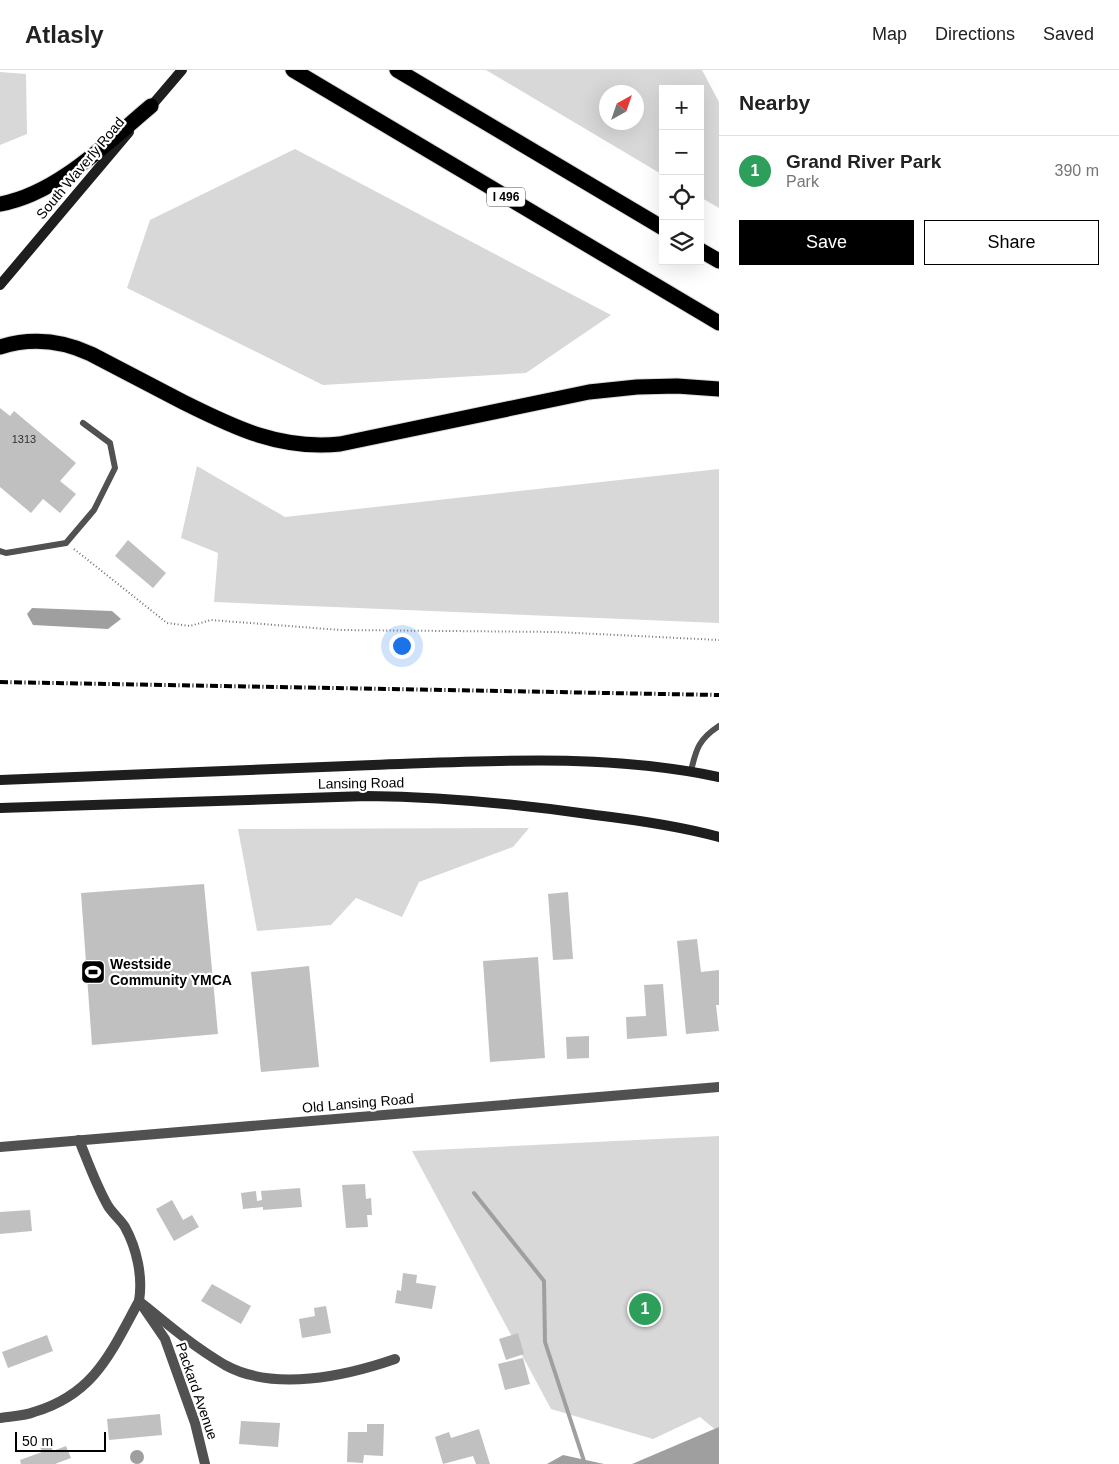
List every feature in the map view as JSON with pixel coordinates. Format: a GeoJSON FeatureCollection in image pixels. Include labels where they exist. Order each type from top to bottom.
{"type":"FeatureCollection","features":[{"type":"Feature","properties":{"kind":"highway","name":"I 496"},"geometry":{"type":"LineString","coordinates":[[293,70],[719,323]]}},
{"type":"Feature","properties":{"kind":"highway"},"geometry":{"type":"LineString","coordinates":[[397,70],[659,226]]}},
{"type":"Feature","properties":{"kind":"highway"},"geometry":{"type":"LineString","coordinates":[[0,204],[33,194],[63,176],[151,106]]}},
{"type":"Feature","properties":{"kind":"highway"},"geometry":{"type":"LineString","coordinates":[[704,252],[719,261]]}},
{"type":"Feature","properties":{"kind":"highway"},"geometry":{"type":"LineString","coordinates":[[0,347],[25,341],[52,341],[70,346],[91,354],[244,431],[277,441],[315,446],[356,441],[558,398],[608,390],[677,386],[719,389]]}},
{"type":"Feature","properties":{"kind":"main road","name":"South Waverly Road"},"geometry":{"type":"LineString","coordinates":[[0,285],[182,70]]}},
{"type":"Feature","properties":{"kind":"main road","name":"Lansing Road"},"geometry":{"type":"LineString","coordinates":[[0,780],[536,760],[629,763],[691,771],[719,777]]}},
{"type":"Feature","properties":{"kind":"main road","name":"Lansing Road"},"geometry":{"type":"LineString","coordinates":[[0,808],[357,796],[423,797],[476,800],[636,820],[719,837]]}},
{"type":"Feature","properties":{"kind":"street","name":"Old Lansing Road"},"geometry":{"type":"LineString","coordinates":[[0,1147],[719,1087]]}},
{"type":"Feature","properties":{"kind":"street"},"geometry":{"type":"LineString","coordinates":[[0,1418],[33,1413],[60,1403],[91,1380],[103,1365],[139,1301],[141,1286],[133,1247],[124,1226],[109,1208],[94,1180],[79,1140]]}},
{"type":"Feature","properties":{"kind":"street"},"geometry":{"type":"LineString","coordinates":[[139,1301],[176,1332],[226,1365],[248,1374],[272,1378],[309,1378],[341,1375],[395,1359]]}},
{"type":"Feature","properties":{"kind":"street","name":"Packard Avenue"},"geometry":{"type":"LineString","coordinates":[[139,1301],[165,1339],[195,1423],[205,1464]]}},
{"type":"Feature","properties":{"kind":"lane"},"geometry":{"type":"LineString","coordinates":[[0,551],[6,553],[66,543],[94,510],[115,468],[110,442],[82,423]]}},
{"type":"Feature","properties":{"kind":"lane"},"geometry":{"type":"LineString","coordinates":[[691,771],[696,751],[701,742],[707,734],[719,726]]}},
{"type":"Feature","properties":{"kind":"path"},"geometry":{"type":"LineString","coordinates":[[66,543],[166,622],[182,625],[190,626],[211,620],[340,630],[556,632],[719,640]]}},
{"type":"Feature","properties":{"kind":"shaded area"},"geometry":{"type":"Polygon","coordinates":[[[486,70],[702,70],[719,102],[719,208],[704,199],[704,85],[659,85],[659,173],[486,70]]]}},
{"type":"Feature","properties":{"kind":"shaded area"},"geometry":{"type":"Polygon","coordinates":[[[0,72],[26,74],[27,134],[0,145],[0,72]]]}},
{"type":"Feature","properties":{"kind":"shaded area"},"geometry":{"type":"Polygon","coordinates":[[[295,149],[611,315],[526,373],[323,385],[127,288],[150,220],[295,149]]]}},
{"type":"Feature","properties":{"kind":"shaded area"},"geometry":{"type":"Polygon","coordinates":[[[197,466],[285,517],[719,469],[719,623],[214,602],[218,553],[181,538],[197,466]]]}},
{"type":"Feature","properties":{"kind":"shaded area"},"geometry":{"type":"Polygon","coordinates":[[[32,608],[112,611],[121,619],[108,629],[33,625],[27,614],[32,608]]]}},
{"type":"Feature","properties":{"kind":"shaded area"},"geometry":{"type":"Polygon","coordinates":[[[529,828],[513,847],[419,882],[402,917],[356,898],[331,925],[257,931],[238,829],[529,828]]]}},
{"type":"Feature","properties":{"kind":"shaded area"},"geometry":{"type":"Polygon","coordinates":[[[719,1136],[719,1431],[700,1417],[653,1439],[551,1409],[412,1151],[719,1136]]]}},
{"type":"Feature","properties":{"kind":"shaded area"},"geometry":{"type":"Polygon","coordinates":[[[719,1427],[719,1464],[632,1464],[719,1427]]]}},
{"type":"Feature","properties":{"kind":"shaded area"},"geometry":{"type":"Polygon","coordinates":[[[137,1450],[142,1452],[144,1457],[142,1462],[137,1464],[132,1462],[130,1457],[132,1452],[137,1450]]]}},
{"type":"Feature","properties":{"kind":"shaded area"},"geometry":{"type":"Polygon","coordinates":[[[563,1455],[604,1464],[547,1464],[563,1455]]]}},
{"type":"Feature","properties":{"kind":"building"},"geometry":{"type":"Polygon","coordinates":[[[0,408],[10,416],[14,411],[76,463],[60,481],[76,494],[60,513],[43,499],[31,513],[0,487],[0,408]]]}},
{"type":"Feature","properties":{"kind":"building"},"geometry":{"type":"Polygon","coordinates":[[[128,540],[166,573],[153,588],[115,556],[128,540]]]}},
{"type":"Feature","properties":{"kind":"building"},"geometry":{"type":"Polygon","coordinates":[[[204,884],[218,1034],[92,1045],[81,893],[204,884]]]}},
{"type":"Feature","properties":{"kind":"building"},"geometry":{"type":"Polygon","coordinates":[[[568,892],[573,959],[553,960],[548,894],[568,892]]]}},
{"type":"Feature","properties":{"kind":"building"},"geometry":{"type":"Polygon","coordinates":[[[697,939],[701,972],[719,970],[719,1005],[716,1005],[719,1031],[686,1034],[677,941],[697,939]]]}},
{"type":"Feature","properties":{"kind":"building"},"geometry":{"type":"Polygon","coordinates":[[[538,957],[545,1058],[490,1062],[483,961],[538,957]]]}},
{"type":"Feature","properties":{"kind":"building"},"geometry":{"type":"Polygon","coordinates":[[[309,966],[319,1067],[261,1072],[251,972],[309,966]]]}},
{"type":"Feature","properties":{"kind":"building"},"geometry":{"type":"Polygon","coordinates":[[[663,984],[667,1036],[627,1039],[626,1017],[646,1016],[644,985],[663,984]]]}},
{"type":"Feature","properties":{"kind":"building"},"geometry":{"type":"Polygon","coordinates":[[[589,1036],[589,1058],[567,1059],[566,1037],[589,1036]]]}},
{"type":"Feature","properties":{"kind":"building"},"geometry":{"type":"Polygon","coordinates":[[[365,1184],[366,1199],[371,1198],[372,1215],[367,1215],[368,1227],[346,1228],[342,1185],[365,1184]]]}},
{"type":"Feature","properties":{"kind":"building"},"geometry":{"type":"Polygon","coordinates":[[[300,1188],[302,1207],[263,1210],[263,1207],[243,1209],[241,1193],[256,1191],[257,1201],[262,1200],[261,1191],[300,1188]]]}},
{"type":"Feature","properties":{"kind":"building"},"geometry":{"type":"Polygon","coordinates":[[[172,1200],[183,1220],[192,1215],[199,1227],[174,1241],[156,1209],[172,1200]]]}},
{"type":"Feature","properties":{"kind":"building"},"geometry":{"type":"Polygon","coordinates":[[[30,1210],[32,1231],[0,1234],[0,1212],[30,1210]]]}},
{"type":"Feature","properties":{"kind":"building"},"geometry":{"type":"Polygon","coordinates":[[[403,1273],[417,1275],[416,1283],[436,1286],[432,1309],[395,1303],[397,1290],[401,1291],[403,1273]]]}},
{"type":"Feature","properties":{"kind":"building"},"geometry":{"type":"Polygon","coordinates":[[[212,1284],[251,1306],[241,1324],[201,1301],[212,1284]]]}},
{"type":"Feature","properties":{"kind":"building"},"geometry":{"type":"Polygon","coordinates":[[[326,1306],[331,1333],[302,1338],[299,1319],[315,1316],[314,1308],[326,1306]]]}},
{"type":"Feature","properties":{"kind":"building"},"geometry":{"type":"Polygon","coordinates":[[[518,1333],[524,1354],[506,1360],[499,1339],[518,1333]]]}},
{"type":"Feature","properties":{"kind":"building"},"geometry":{"type":"Polygon","coordinates":[[[47,1335],[53,1351],[8,1368],[2,1352],[47,1335]]]}},
{"type":"Feature","properties":{"kind":"building"},"geometry":{"type":"Polygon","coordinates":[[[523,1358],[530,1384],[505,1390],[498,1364],[523,1358]]]}},
{"type":"Feature","properties":{"kind":"building"},"geometry":{"type":"Polygon","coordinates":[[[160,1414],[162,1435],[109,1440],[107,1419],[160,1414]]]}},
{"type":"Feature","properties":{"kind":"building"},"geometry":{"type":"Polygon","coordinates":[[[241,1421],[280,1423],[278,1447],[239,1444],[241,1421]]]}},
{"type":"Feature","properties":{"kind":"building"},"geometry":{"type":"Polygon","coordinates":[[[367,1424],[384,1424],[383,1456],[364,1455],[363,1463],[347,1462],[348,1432],[367,1432],[367,1424]]]}},
{"type":"Feature","properties":{"kind":"building"},"geometry":{"type":"Polygon","coordinates":[[[479,1429],[490,1464],[476,1464],[473,1456],[443,1464],[435,1437],[449,1432],[451,1438],[479,1429]]]}},
{"type":"Feature","properties":{"kind":"building"},"geometry":{"type":"Polygon","coordinates":[[[50,1444],[53,1451],[66,1446],[71,1458],[55,1464],[21,1464],[20,1460],[42,1452],[40,1447],[50,1444]]]}},
{"type":"Feature","properties":{"kind":"waterway"},"geometry":{"type":"LineString","coordinates":[[474,1193],[544,1281],[545,1342],[585,1464]]}},
{"type":"Feature","properties":{"kind":"railway"},"geometry":{"type":"LineString","coordinates":[[0,682],[719,695]]}},
{"type":"Feature","properties":{"kind":"place","name":"Westside Community YMCA"},"geometry":{"type":"Point","coordinates":[93,972]}},
{"type":"Feature","properties":{"kind":"place","name":"Grand River Park"},"geometry":{"type":"Point","coordinates":[645,1309]}}]}
